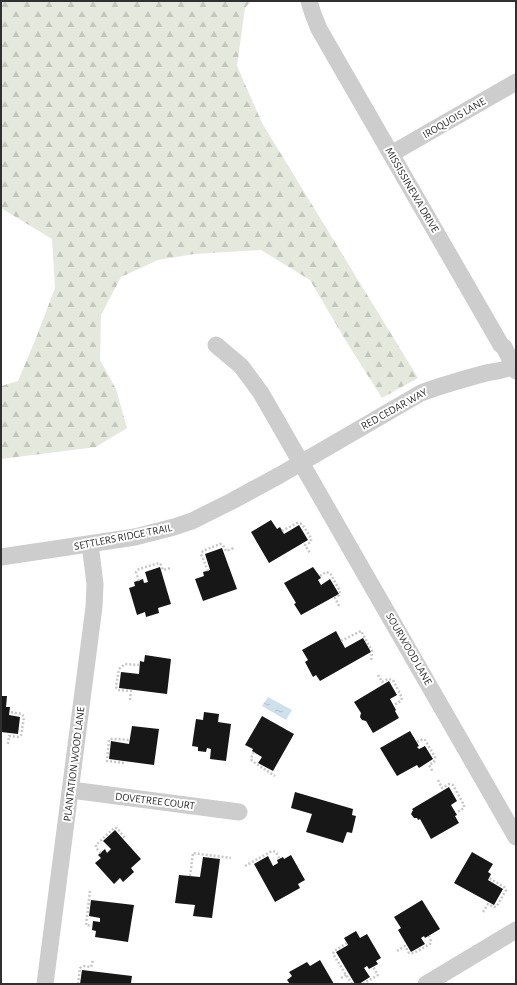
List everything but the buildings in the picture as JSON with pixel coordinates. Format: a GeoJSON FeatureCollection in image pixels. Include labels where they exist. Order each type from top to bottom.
{"type":"FeatureCollection","features":[{"type":"Feature","properties":{"kind":"street","name":"MISSISSINEWA DRIVE"},"geometry":{"type":"LineString","coordinates":[[310,4],[319,29],[515,368]]}},
{"type":"Feature","properties":{"kind":"street","name":"IROQUOIS LANE"},"geometry":{"type":"LineString","coordinates":[[392,154],[516,82]]}},
{"type":"Feature","properties":{"kind":"street","name":"SOURWOOD LANE"},"geometry":{"type":"LineString","coordinates":[[216,346],[241,366],[261,392],[516,837]]}},
{"type":"Feature","properties":{"kind":"street","name":"RED CEDAR WAY"},"geometry":{"type":"LineString","coordinates":[[302,462],[421,393],[489,373],[515,368]]}},
{"type":"Feature","properties":{"kind":"street","name":"SETTLERS RIDGE TRAIL"},"geometry":{"type":"LineString","coordinates":[[1,557],[90,544],[155,532],[192,521],[232,501],[302,462]]}},
{"type":"Feature","properties":{"kind":"street","name":"PLANTATION WOOD LANE"},"geometry":{"type":"LineString","coordinates":[[44,984],[71,790],[94,607],[95,584],[90,544]]}},
{"type":"Feature","properties":{"kind":"street","name":"DOVETREE COURT"},"geometry":{"type":"LineString","coordinates":[[71,790],[238,812]]}},
{"type":"Feature","properties":{"kind":"street"},"geometry":{"type":"LineString","coordinates":[[426,984],[516,930]]}},
{"type":"Feature","properties":{"kind":"path"},"geometry":{"type":"LineString","coordinates":[[282,531],[297,523],[302,524],[311,538],[311,542],[305,545],[310,553]]}},
{"type":"Feature","properties":{"kind":"path"},"geometry":{"type":"LineString","coordinates":[[208,570],[202,554],[203,551],[220,544],[223,545],[226,552],[234,548]]}},
{"type":"Feature","properties":{"kind":"path"},"geometry":{"type":"LineString","coordinates":[[139,581],[136,572],[139,569],[159,563],[163,570],[171,568]]}},
{"type":"Feature","properties":{"kind":"path"},"geometry":{"type":"LineString","coordinates":[[320,576],[326,572],[330,573],[340,591],[340,595],[335,598],[339,606]]}},
{"type":"Feature","properties":{"kind":"path"},"geometry":{"type":"LineString","coordinates":[[341,641],[361,631],[372,651],[371,661]]}},
{"type":"Feature","properties":{"kind":"path"},"geometry":{"type":"LineString","coordinates":[[130,700],[131,691],[118,690],[116,687],[119,669],[125,664],[140,665]]}},
{"type":"Feature","properties":{"kind":"path"},"geometry":{"type":"LineString","coordinates":[[378,675],[382,682],[388,679],[392,680],[401,696],[401,701],[394,705]]}},
{"type":"Feature","properties":{"kind":"path"},"geometry":{"type":"LineString","coordinates":[[8,744],[9,736],[19,737],[22,735],[24,717],[22,714],[9,712]]}},
{"type":"Feature","properties":{"kind":"path"},"geometry":{"type":"LineString","coordinates":[[417,742],[423,739],[425,740],[435,758],[434,762],[429,765],[433,772]]}},
{"type":"Feature","properties":{"kind":"path"},"geometry":{"type":"LineString","coordinates":[[124,763],[107,761],[109,740],[130,740]]}},
{"type":"Feature","properties":{"kind":"path"},"geometry":{"type":"LineString","coordinates":[[254,752],[251,758],[252,761],[275,776]]}},
{"type":"Feature","properties":{"kind":"path"},"geometry":{"type":"LineString","coordinates":[[438,780],[442,788],[449,784],[453,784],[464,805],[464,808],[456,813]]}},
{"type":"Feature","properties":{"kind":"path"},"geometry":{"type":"LineString","coordinates":[[101,853],[96,848],[96,845],[114,828],[117,828],[125,838]]}},
{"type":"Feature","properties":{"kind":"path"},"geometry":{"type":"LineString","coordinates":[[245,866],[272,851],[275,852],[279,858]]}},
{"type":"Feature","properties":{"kind":"path"},"geometry":{"type":"LineString","coordinates":[[190,876],[193,854],[231,858]]}},
{"type":"Feature","properties":{"kind":"path"},"geometry":{"type":"LineString","coordinates":[[483,912],[488,904],[494,907],[497,906],[506,890],[504,887],[489,878]]}},
{"type":"Feature","properties":{"kind":"path"},"geometry":{"type":"LineString","coordinates":[[90,891],[86,925],[92,926]]}},
{"type":"Feature","properties":{"kind":"path"},"geometry":{"type":"LineString","coordinates":[[397,951],[405,946],[411,954],[414,953],[430,944],[431,941],[429,936]]}},
{"type":"Feature","properties":{"kind":"path"},"geometry":{"type":"LineString","coordinates":[[346,943],[334,951],[333,954],[352,984]]}},
{"type":"Feature","properties":{"kind":"path"},"geometry":{"type":"LineString","coordinates":[[78,984],[80,968],[84,966],[92,967],[93,960]]}},
{"type":"Feature","properties":{"kind":"path"},"geometry":{"type":"LineString","coordinates":[[363,984],[378,975],[374,967]]}},
{"type":"Feature","properties":{"kind":"path"},"geometry":{"type":"LineString","coordinates":[[341,978],[346,975]]}},
{"type":"Feature","properties":{"kind":"green space"},"geometry":{"type":"Polygon","coordinates":[[[1,1],[251,1],[245,8],[237,66],[262,123],[418,378],[382,398],[310,280],[261,250],[194,254],[158,260],[121,277],[101,315],[100,360],[116,389],[127,428],[96,447],[1,459],[1,386],[18,381],[55,288],[52,239],[1,208],[1,1]]]}},
{"type":"Feature","properties":{"kind":"water"},"geometry":{"type":"Polygon","coordinates":[[[268,697],[292,710],[286,720],[262,706],[268,697]]]}}]}
